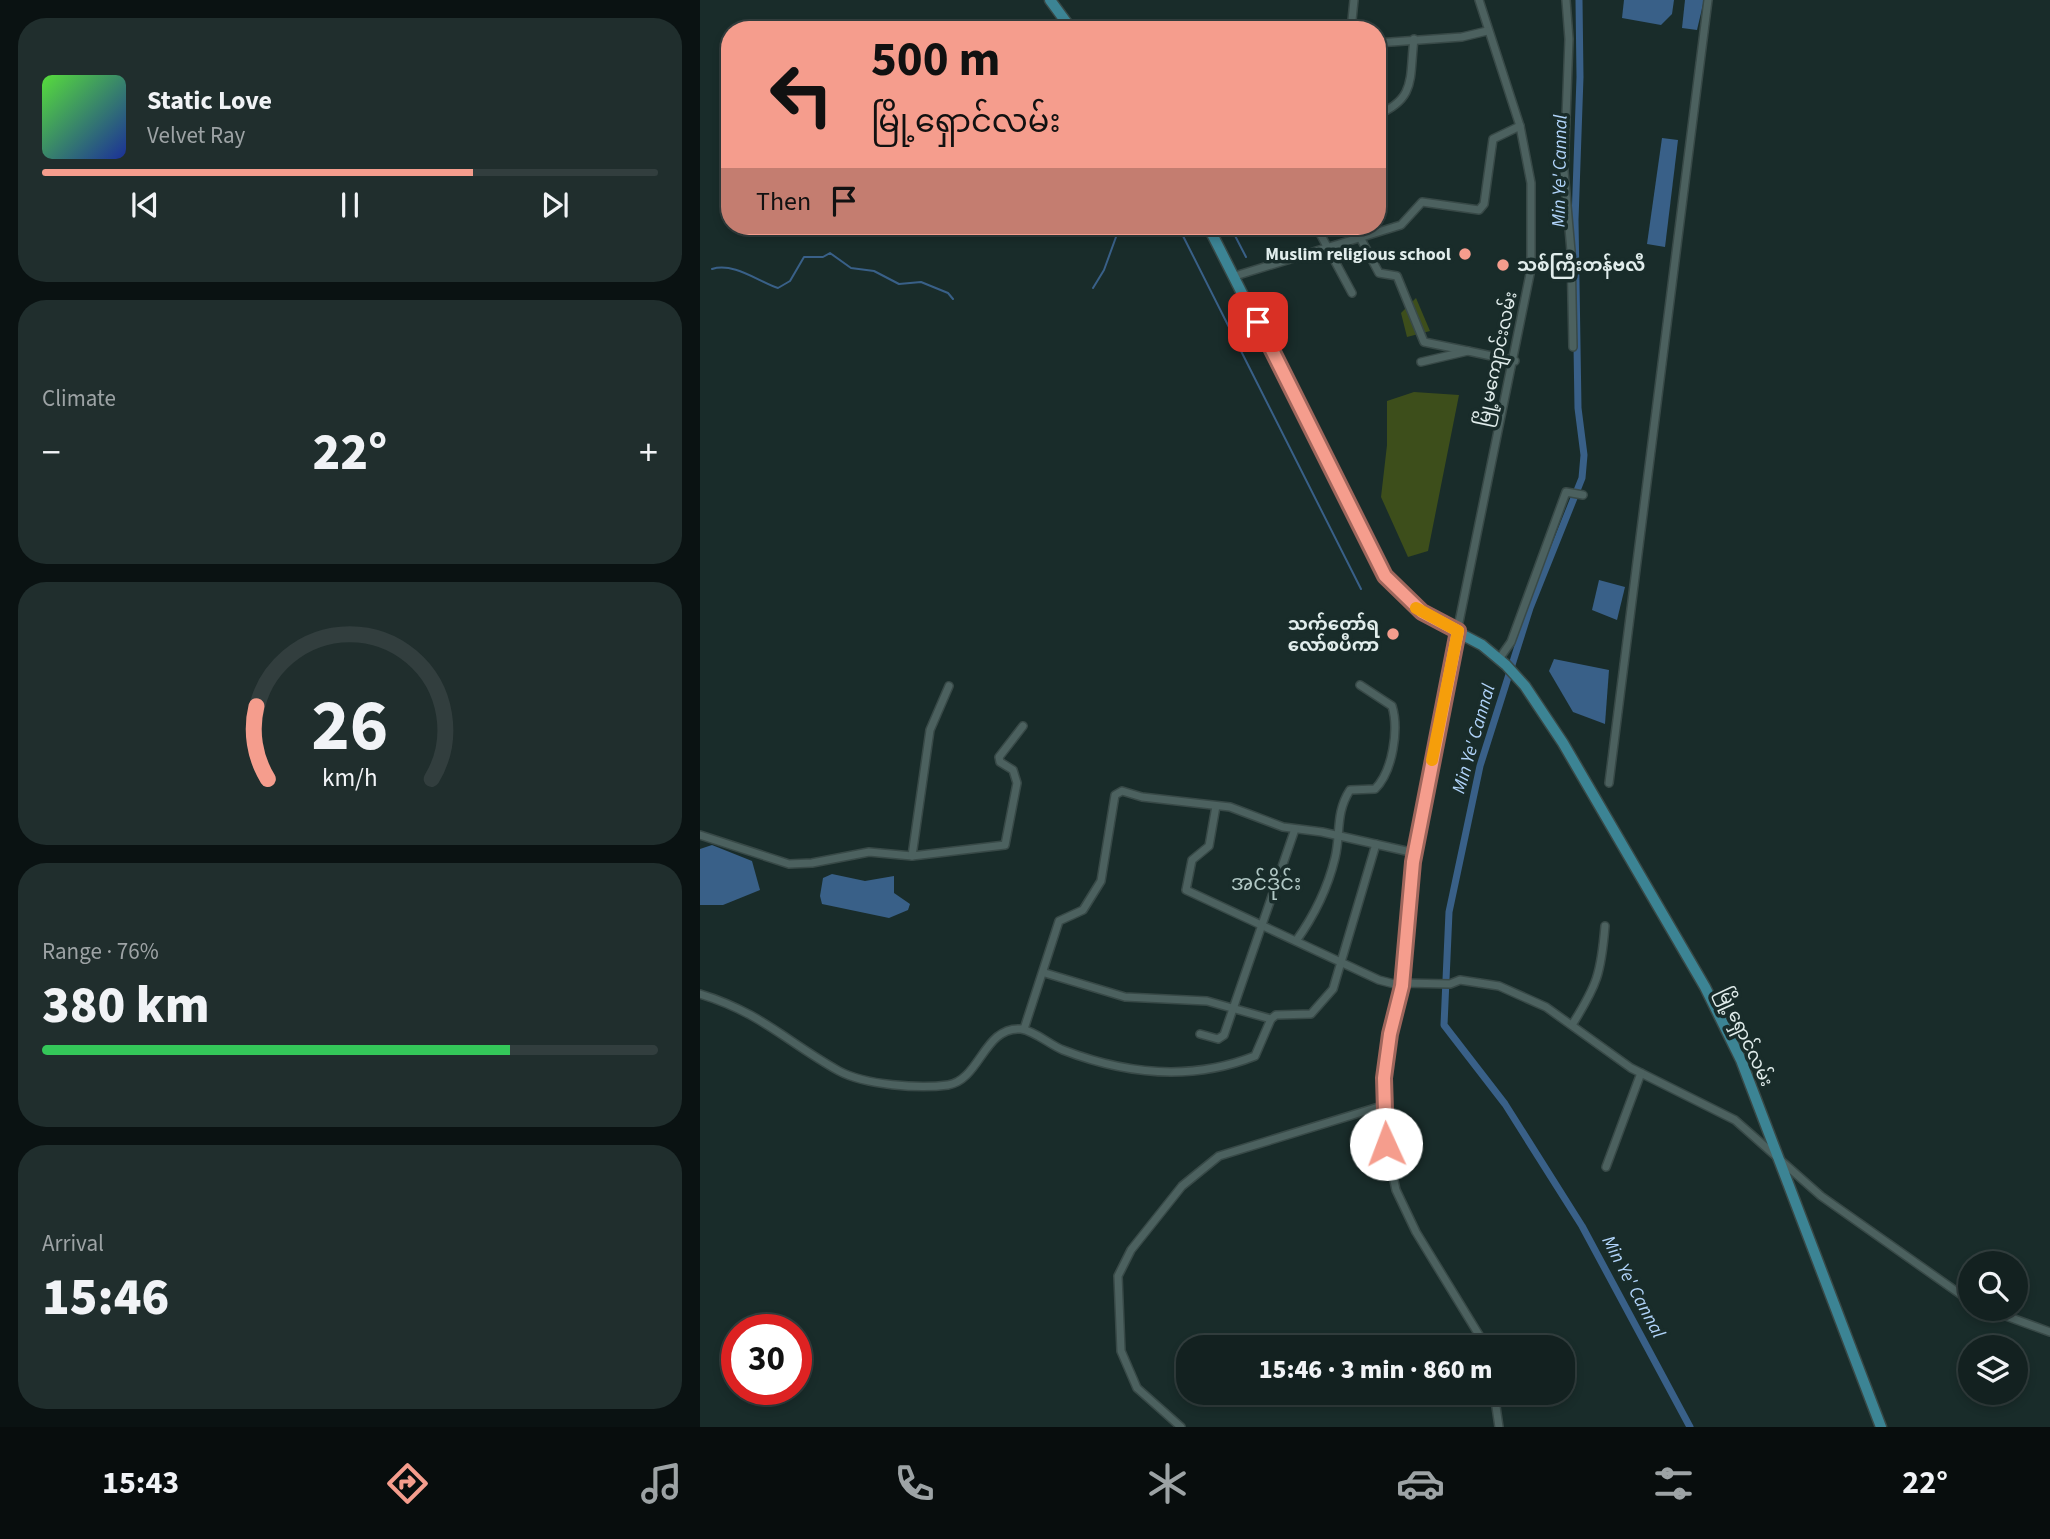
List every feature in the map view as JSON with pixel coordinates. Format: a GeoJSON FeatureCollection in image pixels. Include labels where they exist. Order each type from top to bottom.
{"type":"FeatureCollection","features":[{"type":"Feature","properties":{"kind":"main road"},"geometry":{"type":"LineString","coordinates":[[1050,0],[1065,21]]}},
{"type":"Feature","properties":{"kind":"main road"},"geometry":{"type":"LineString","coordinates":[[1213,235],[1385,576],[1422,612],[1458,631],[1502,662]]}},
{"type":"Feature","properties":{"kind":"main road","name":"မြို့ရှောင်လမ်း"},"geometry":{"type":"LineString","coordinates":[[1502,662],[1525,686],[1563,743],[1704,988],[1741,1060],[1881,1427]]}},
{"type":"Feature","properties":{"kind":"street"},"geometry":{"type":"LineString","coordinates":[[1352,21],[1354,0]]}},
{"type":"Feature","properties":{"kind":"street","name":"မြို့မကျောင်းလမ်း"},"geometry":{"type":"LineString","coordinates":[[1479,0],[1520,126],[1531,183],[1531,269],[1515,361],[1498,427],[1415,853],[1402,985],[1390,1034],[1384,1078],[1386,1144],[1396,1190],[1416,1233],[1479,1335]]}},
{"type":"Feature","properties":{"kind":"street"},"geometry":{"type":"LineString","coordinates":[[1566,0],[1569,39],[1564,171],[1571,251],[1573,347]]}},
{"type":"Feature","properties":{"kind":"street"},"geometry":{"type":"LineString","coordinates":[[1609,783],[1708,0]]}},
{"type":"Feature","properties":{"kind":"street"},"geometry":{"type":"LineString","coordinates":[[1386,42],[1462,37],[1487,31]]}},
{"type":"Feature","properties":{"kind":"street"},"geometry":{"type":"LineString","coordinates":[[1386,111],[1394,108],[1407,94],[1414,39]]}},
{"type":"Feature","properties":{"kind":"street"},"geometry":{"type":"LineString","coordinates":[[1386,230],[1401,225],[1422,202],[1479,210],[1484,204],[1493,139],[1520,126]]}},
{"type":"Feature","properties":{"kind":"street"},"geometry":{"type":"LineString","coordinates":[[1320,235],[1352,293]]}},
{"type":"Feature","properties":{"kind":"street"},"geometry":{"type":"LineString","coordinates":[[1359,235],[1379,273],[1397,276],[1424,342],[1515,361]]}},
{"type":"Feature","properties":{"kind":"street"},"geometry":{"type":"LineString","coordinates":[[1235,276],[1372,235]]}},
{"type":"Feature","properties":{"kind":"street"},"geometry":{"type":"LineString","coordinates":[[1422,362],[1468,351]]}},
{"type":"Feature","properties":{"kind":"street"},"geometry":{"type":"LineString","coordinates":[[1502,662],[1566,492],[1583,495]]}},
{"type":"Feature","properties":{"kind":"street"},"geometry":{"type":"LineString","coordinates":[[1296,941],[1311,921],[1322,895],[1336,855],[1336,835],[1341,810],[1350,790],[1375,789],[1380,783],[1396,732],[1392,706],[1360,685]]}},
{"type":"Feature","properties":{"kind":"street"},"geometry":{"type":"LineString","coordinates":[[912,856],[930,730],[949,686]]}},
{"type":"Feature","properties":{"kind":"street"},"geometry":{"type":"LineString","coordinates":[[700,835],[789,864],[812,863],[869,852],[912,856],[1005,845],[1017,783],[1013,770],[1000,762],[999,757],[1023,726]]}},
{"type":"Feature","properties":{"kind":"street"},"geometry":{"type":"LineString","coordinates":[[1024,1030],[1045,973],[1059,921],[1083,910],[1101,881],[1115,795],[1122,791],[1216,806],[1294,829],[1336,835],[1415,853]]}},
{"type":"Feature","properties":{"kind":"street"},"geometry":{"type":"LineString","coordinates":[[1216,806],[1209,846],[1192,860],[1186,890],[1379,980],[1402,985],[1450,984],[1460,980],[1510,990],[1546,1007],[1641,1073],[1735,1120],[1821,1196],[1958,1293]]}},
{"type":"Feature","properties":{"kind":"street"},"geometry":{"type":"LineString","coordinates":[[1199,1034],[1218,1039],[1224,1035],[1294,829]]}},
{"type":"Feature","properties":{"kind":"street"},"geometry":{"type":"LineString","coordinates":[[700,994],[761,1018],[841,1072],[910,1086],[952,1084],[967,1073],[999,1035],[1008,1030],[1024,1030],[1060,1049],[1094,1062],[1152,1073],[1194,1071],[1255,1056],[1271,1019],[1276,1015],[1311,1014],[1333,989],[1376,844]]}},
{"type":"Feature","properties":{"kind":"street"},"geometry":{"type":"LineString","coordinates":[[1572,1026],[1601,971],[1605,926]]}},
{"type":"Feature","properties":{"kind":"street"},"geometry":{"type":"LineString","coordinates":[[1045,973],[1125,996],[1207,1001],[1271,1019]]}},
{"type":"Feature","properties":{"kind":"street"},"geometry":{"type":"LineString","coordinates":[[1606,1167],[1641,1073]]}},
{"type":"Feature","properties":{"kind":"street"},"geometry":{"type":"LineString","coordinates":[[1181,1427],[1137,1388],[1121,1351],[1118,1276],[1131,1250],[1182,1186],[1219,1156],[1385,1105]]}},
{"type":"Feature","properties":{"kind":"street"},"geometry":{"type":"LineString","coordinates":[[2020,1321],[2050,1332]]}},
{"type":"Feature","properties":{"kind":"street"},"geometry":{"type":"LineString","coordinates":[[1496,1405],[1499,1427]]}},
{"type":"Feature","properties":{"kind":"green space"},"geometry":{"type":"Polygon","coordinates":[[[1416,298],[1430,331],[1407,337],[1401,313],[1416,298]]]}},
{"type":"Feature","properties":{"kind":"green space"},"geometry":{"type":"Polygon","coordinates":[[[1414,392],[1459,395],[1428,551],[1408,557],[1381,497],[1387,445],[1387,401],[1414,392]]]}},
{"type":"Feature","properties":{"kind":"water"},"geometry":{"type":"Polygon","coordinates":[[[1624,0],[1674,0],[1672,14],[1661,25],[1622,18],[1624,0]]]}},
{"type":"Feature","properties":{"kind":"water"},"geometry":{"type":"Polygon","coordinates":[[[1685,0],[1704,0],[1697,30],[1682,28],[1685,0]]]}},
{"type":"Feature","properties":{"kind":"water"},"geometry":{"type":"Polygon","coordinates":[[[1662,138],[1678,140],[1665,247],[1647,244],[1662,138]]]}},
{"type":"Feature","properties":{"kind":"water"},"geometry":{"type":"Polygon","coordinates":[[[1599,580],[1625,587],[1617,620],[1592,610],[1599,580]]]}},
{"type":"Feature","properties":{"kind":"water"},"geometry":{"type":"Polygon","coordinates":[[[1554,659],[1609,670],[1605,724],[1573,712],[1549,671],[1554,659]]]}},
{"type":"Feature","properties":{"kind":"water"},"geometry":{"type":"Polygon","coordinates":[[[712,845],[752,861],[760,890],[723,905],[700,905],[700,849],[712,845]]]}},
{"type":"Feature","properties":{"kind":"water"},"geometry":{"type":"Polygon","coordinates":[[[832,874],[865,881],[894,876],[894,893],[910,904],[908,910],[889,918],[822,904],[820,896],[823,878],[832,874]]]}},
{"type":"Feature","properties":{"kind":"waterway","name":"Min Ye' Cannal"},"geometry":{"type":"LineString","coordinates":[[1579,0],[1580,77],[1575,220],[1578,408],[1584,455],[1582,478],[1530,608],[1480,766],[1449,912],[1444,1025],[1505,1104],[1582,1226],[1690,1427]]}},
{"type":"Feature","properties":{"kind":"waterway"},"geometry":{"type":"LineString","coordinates":[[1093,288],[1104,270],[1117,235]]}},
{"type":"Feature","properties":{"kind":"waterway"},"geometry":{"type":"LineString","coordinates":[[1183,235],[1361,589]]}},
{"type":"Feature","properties":{"kind":"waterway"},"geometry":{"type":"LineString","coordinates":[[1235,235],[1246,257]]}},
{"type":"Feature","properties":{"kind":"waterway"},"geometry":{"type":"LineString","coordinates":[[712,269],[738,270],[778,288],[790,281],[804,257],[823,257],[830,253],[851,268],[874,271],[899,284],[921,282],[948,293],[953,299]]}},
{"type":"Feature","properties":{"kind":"slow traffic"},"geometry":{"type":"LineString","coordinates":[[1416,608],[1458,631],[1432,760]]}},
{"type":"Feature","properties":{"kind":"place","name":"Muslim religious school"},"geometry":{"type":"Point","coordinates":[1465,254]}},
{"type":"Feature","properties":{"kind":"place","name":"သစ်ကြီးတန်ဗလီ"},"geometry":{"type":"Point","coordinates":[1503,265]}},
{"type":"Feature","properties":{"kind":"place","name":"သက်တော်ရ လော်စပီကာ"},"geometry":{"type":"Point","coordinates":[1393,634]}},
{"type":"Feature","properties":{"kind":"district","name":"အင်ဒိုင်း"},"geometry":{"type":"Point","coordinates":[1266,883]}},
{"type":"Feature","properties":{"kind":"route"},"geometry":{"type":"LineString","coordinates":[[1258,322],[1385,576],[1403,597],[1422,612],[1458,631],[1413,862],[1402,986],[1390,1034],[1384,1078],[1386,1144]]}}]}
